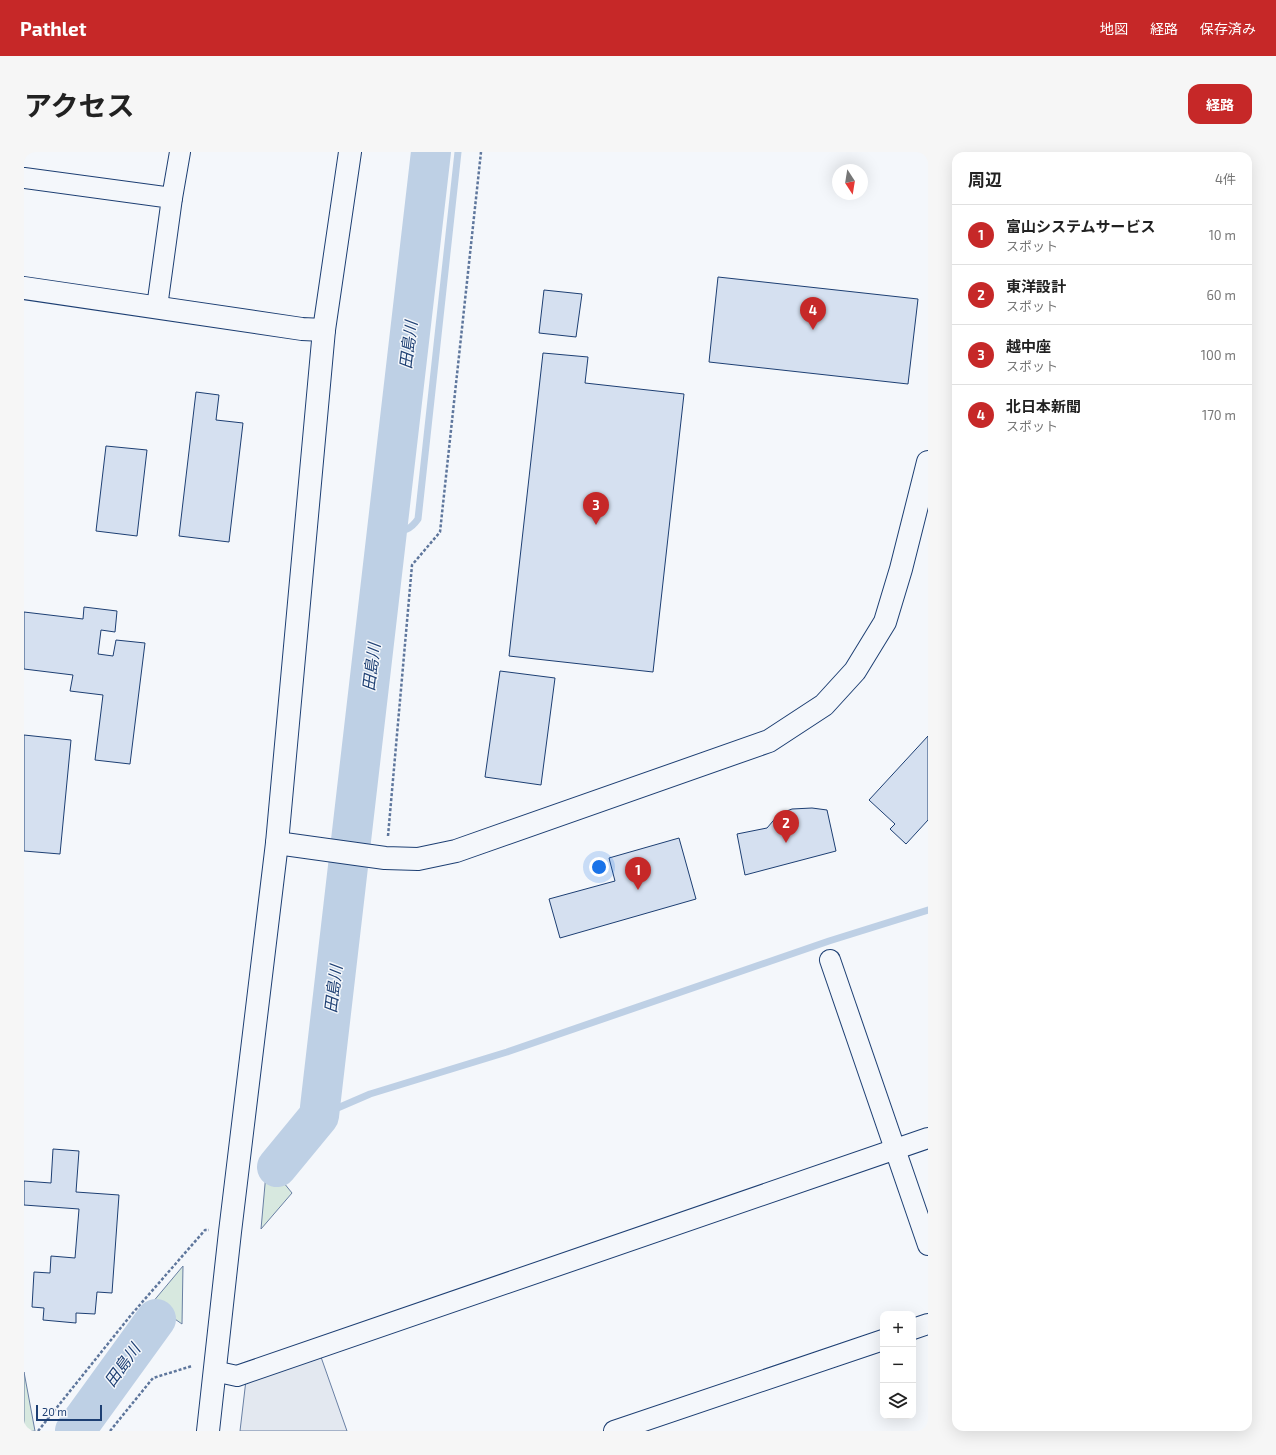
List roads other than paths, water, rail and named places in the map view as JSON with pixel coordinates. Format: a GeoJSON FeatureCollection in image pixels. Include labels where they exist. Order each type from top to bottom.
{"type":"FeatureCollection","features":[{"type":"Feature","properties":{"kind":"street"},"geometry":{"type":"LineString","coordinates":[[157,307],[180,152]]}},
{"type":"Feature","properties":{"kind":"street"},"geometry":{"type":"LineString","coordinates":[[208,1431],[230,1232],[277,843],[324,330],[349,152]]}},
{"type":"Feature","properties":{"kind":"street"},"geometry":{"type":"LineString","coordinates":[[24,178],[172,198]]}},
{"type":"Feature","properties":{"kind":"street"},"geometry":{"type":"LineString","coordinates":[[24,288],[302,329],[324,330]]}},
{"type":"Feature","properties":{"kind":"street"},"geometry":{"type":"LineString","coordinates":[[277,843],[380,857],[418,859],[456,851],[769,741],[824,706],[855,671],[885,622],[901,569],[928,462]]}},
{"type":"Feature","properties":{"kind":"street"},"geometry":{"type":"LineString","coordinates":[[830,960],[928,1245]]}},
{"type":"Feature","properties":{"kind":"street"},"geometry":{"type":"LineString","coordinates":[[214,1371],[237,1376],[928,1138]]}},
{"type":"Feature","properties":{"kind":"street"},"geometry":{"type":"LineString","coordinates":[[916,1328],[928,1324]]}},
{"type":"Feature","properties":{"kind":"street"},"geometry":{"type":"LineString","coordinates":[[614,1431],[880,1341]]}},
{"type":"Feature","properties":{"kind":"waterway","name":"田島川"},"geometry":{"type":"LineString","coordinates":[[277,1167],[319,1116],[431,152]]}},
{"type":"Feature","properties":{"kind":"waterway"},"geometry":{"type":"LineString","coordinates":[[387,529],[405,530],[411,527],[418,519],[458,152]]}},
{"type":"Feature","properties":{"kind":"waterway"},"geometry":{"type":"LineString","coordinates":[[319,1116],[370,1094],[507,1052],[829,941],[928,910]]}},
{"type":"Feature","properties":{"kind":"waterway","name":"田島川"},"geometry":{"type":"LineString","coordinates":[[75,1431],[156,1319]]}},
{"type":"Feature","properties":{"kind":"place","name":"北日本新聞"},"geometry":{"type":"Point","coordinates":[813,330]}},
{"type":"Feature","properties":{"kind":"place","name":"越中座"},"geometry":{"type":"Point","coordinates":[596,525]}},
{"type":"Feature","properties":{"kind":"place","name":"東洋設計"},"geometry":{"type":"Point","coordinates":[786,843]}},
{"type":"Feature","properties":{"kind":"place","name":"富山システムサービス"},"geometry":{"type":"Point","coordinates":[638,890]}}]}
